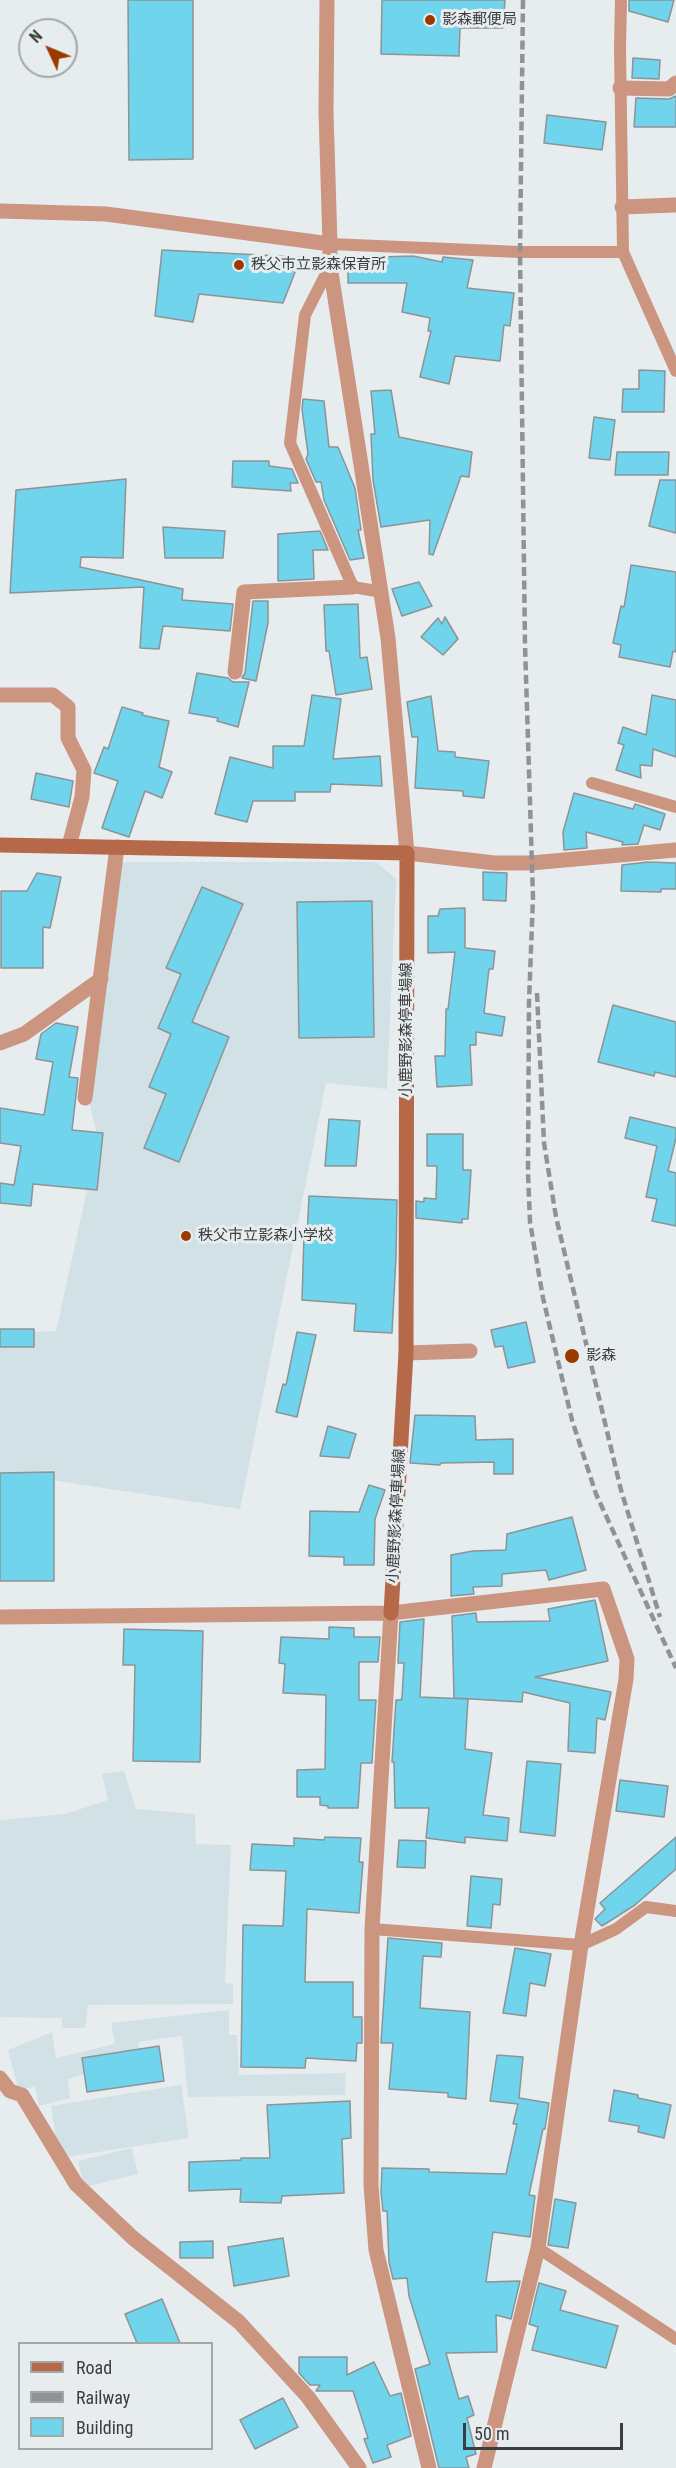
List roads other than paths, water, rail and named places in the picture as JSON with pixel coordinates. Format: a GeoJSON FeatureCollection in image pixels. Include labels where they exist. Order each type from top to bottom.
{"type":"FeatureCollection","features":[{"type":"Feature","properties":{"kind":"main road"},"geometry":{"type":"LineString","coordinates":[[0,845],[407,853]]}},
{"type":"Feature","properties":{"kind":"main road","name":"小鹿野影森停車場線"},"geometry":{"type":"LineString","coordinates":[[391,1613],[406,1353],[407,853]]}},
{"type":"Feature","properties":{"kind":"street"},"geometry":{"type":"LineString","coordinates":[[327,0],[326,112],[330,266],[382,592],[407,853],[495,863],[531,863],[676,850]]}},
{"type":"Feature","properties":{"kind":"street"},"geometry":{"type":"LineString","coordinates":[[620,88],[669,89],[676,83]]}},
{"type":"Feature","properties":{"kind":"street"},"geometry":{"type":"LineString","coordinates":[[622,207],[676,205]]}},
{"type":"Feature","properties":{"kind":"street"},"geometry":{"type":"LineString","coordinates":[[0,211],[106,214],[330,244]]}},
{"type":"Feature","properties":{"kind":"street"},"geometry":{"type":"LineString","coordinates":[[235,672],[244,592],[353,587]]}},
{"type":"Feature","properties":{"kind":"street"},"geometry":{"type":"LineString","coordinates":[[0,695],[53,695],[68,707],[68,738],[84,770],[82,797],[69,846]]}},
{"type":"Feature","properties":{"kind":"street"},"geometry":{"type":"LineString","coordinates":[[85,1098],[117,847]]}},
{"type":"Feature","properties":{"kind":"street"},"geometry":{"type":"LineString","coordinates":[[0,1043],[24,1034],[101,979]]}},
{"type":"Feature","properties":{"kind":"street"},"geometry":{"type":"LineString","coordinates":[[406,1353],[470,1351]]}},
{"type":"Feature","properties":{"kind":"street"},"geometry":{"type":"LineString","coordinates":[[0,1617],[391,1613],[603,1589],[627,1659],[626,1679],[581,1945],[538,2248],[484,2468]]}},
{"type":"Feature","properties":{"kind":"street"},"geometry":{"type":"LineString","coordinates":[[391,1613],[372,1929],[371,2185],[376,2250],[429,2468]]}},
{"type":"Feature","properties":{"kind":"street"},"geometry":{"type":"LineString","coordinates":[[0,2078],[10,2091],[22,2095],[76,2184],[133,2238],[239,2322],[308,2397],[359,2468]]}},
{"type":"Feature","properties":{"kind":"lane"},"geometry":{"type":"LineString","coordinates":[[621,0],[623,252],[676,371]]}},
{"type":"Feature","properties":{"kind":"lane"},"geometry":{"type":"LineString","coordinates":[[330,244],[520,252],[623,252]]}},
{"type":"Feature","properties":{"kind":"lane"},"geometry":{"type":"LineString","coordinates":[[330,266],[305,315],[290,443],[353,587],[382,592]]}},
{"type":"Feature","properties":{"kind":"lane"},"geometry":{"type":"LineString","coordinates":[[592,783],[676,807]]}},
{"type":"Feature","properties":{"kind":"lane"},"geometry":{"type":"LineString","coordinates":[[372,1929],[581,1945],[616,1929],[646,1907],[676,1911]]}},
{"type":"Feature","properties":{"kind":"lane"},"geometry":{"type":"LineString","coordinates":[[538,2248],[676,2339]]}},
{"type":"Feature","properties":{"kind":"railway"},"geometry":{"type":"LineString","coordinates":[[523,0],[520,252],[525,645],[533,897],[529,1002],[530,1222],[543,1298],[572,1420],[596,1494],[676,1668]]}},
{"type":"Feature","properties":{"kind":"railway"},"geometry":{"type":"LineString","coordinates":[[537,993],[544,1143],[556,1217],[621,1490],[660,1617]]}},
{"type":"Feature","properties":{"kind":"place","name":"影森郵便局"},"geometry":{"type":"Point","coordinates":[430,20]}},
{"type":"Feature","properties":{"kind":"place","name":"秩父市立影森保育所"},"geometry":{"type":"Point","coordinates":[239,265]}},
{"type":"Feature","properties":{"kind":"place","name":"秩父市立影森小学校"},"geometry":{"type":"Point","coordinates":[186,1236]}},
{"type":"Feature","properties":{"kind":"place","name":"影森"},"geometry":{"type":"Point","coordinates":[572,1356]}}]}
